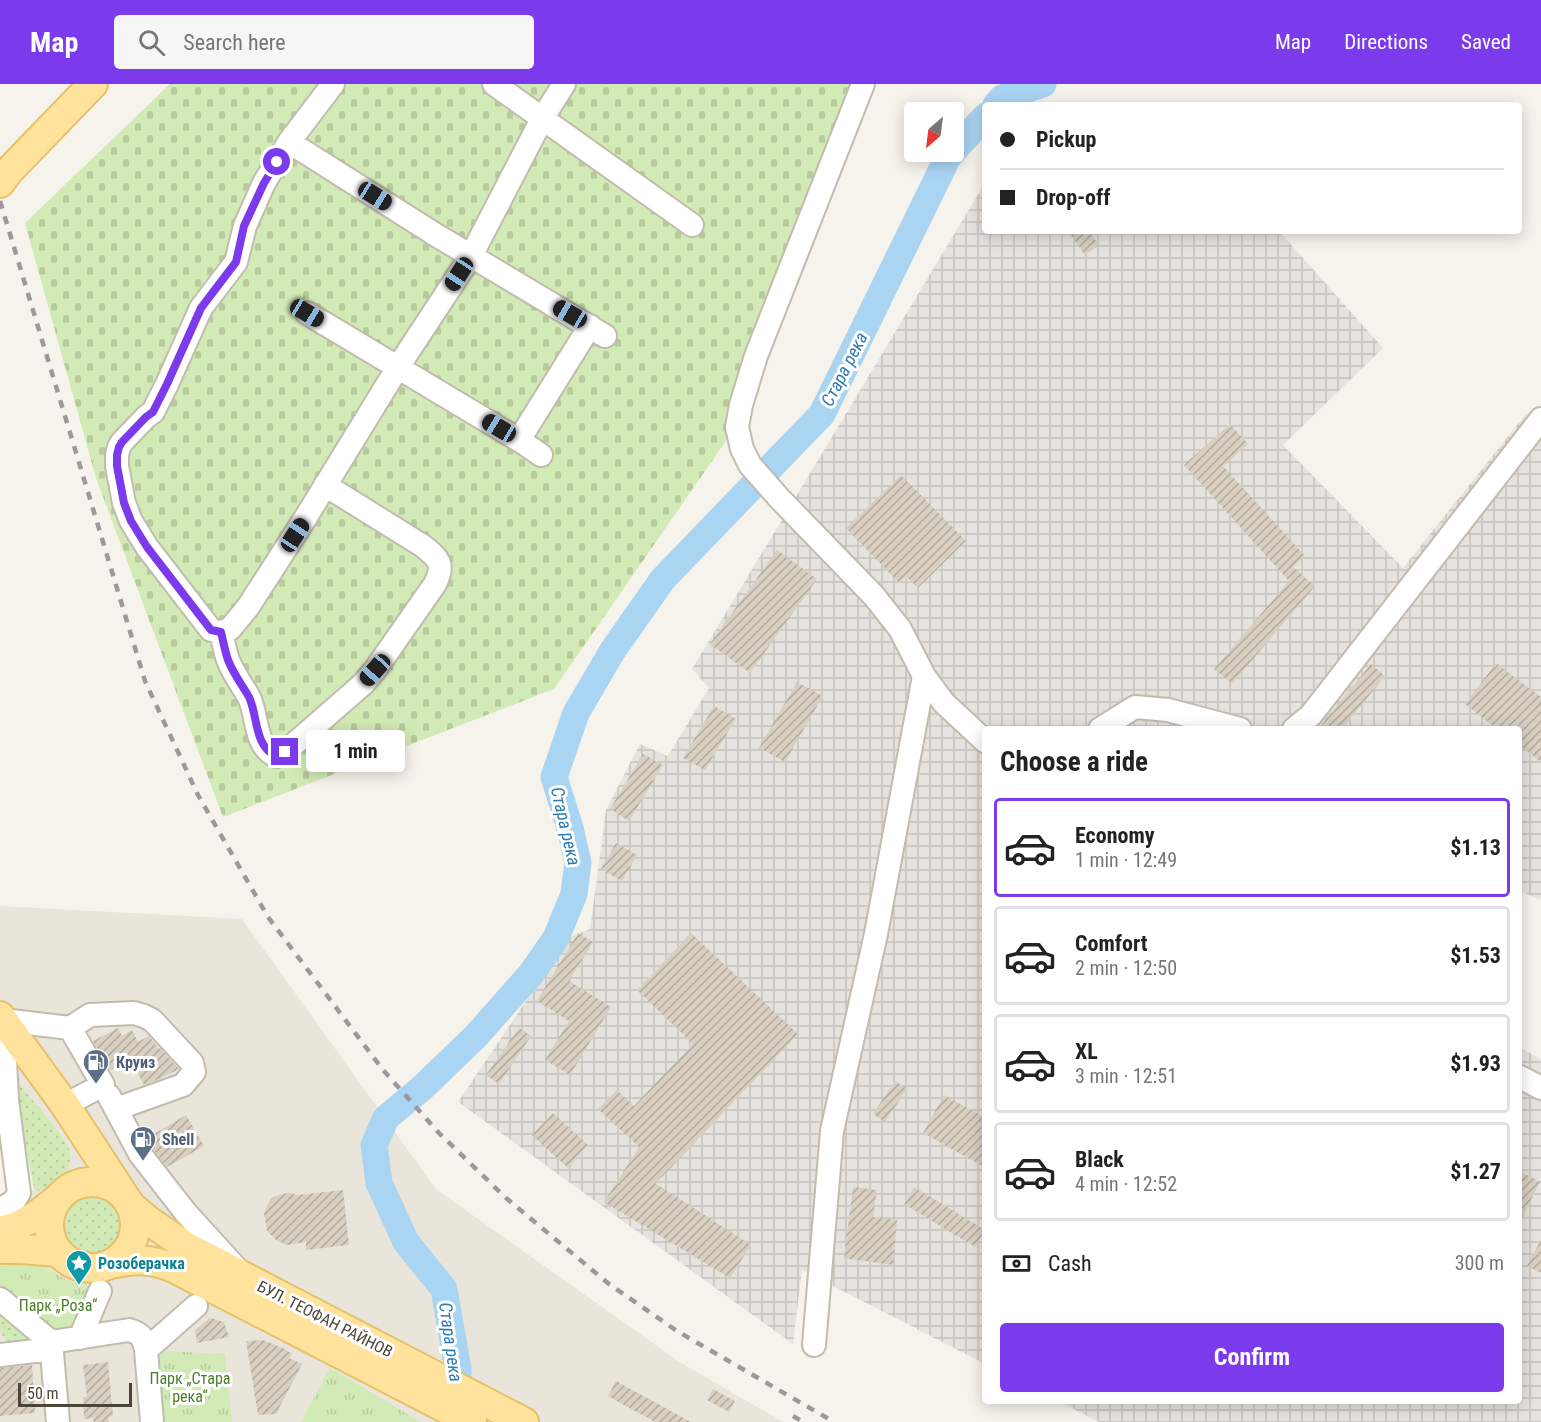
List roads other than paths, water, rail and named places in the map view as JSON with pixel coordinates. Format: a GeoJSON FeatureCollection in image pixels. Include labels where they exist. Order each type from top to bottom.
{"type":"FeatureCollection","features":[{"type":"Feature","properties":{"kind":"main road"},"geometry":{"type":"LineString","coordinates":[[0,183],[93,84]]}},
{"type":"Feature","properties":{"kind":"main road"},"geometry":{"type":"LineString","coordinates":[[2,1018],[71,1113],[129,1202],[134,1214],[136,1229],[132,1243],[123,1256],[110,1264],[96,1268],[82,1267],[69,1262],[58,1252],[51,1240],[48,1226],[50,1213],[74,1177],[81,1160],[81,1142],[71,1113]]}},
{"type":"Feature","properties":{"kind":"main road"},"geometry":{"type":"LineString","coordinates":[[0,1231],[14,1228],[27,1221],[80,1183],[99,1182],[117,1189],[129,1202]]}},
{"type":"Feature","properties":{"kind":"main road","name":"БУЛ. ТЕОФАН РАЙНОВ"},"geometry":{"type":"LineString","coordinates":[[129,1202],[149,1221],[187,1247],[433,1389]]}},
{"type":"Feature","properties":{"kind":"main road"},"geometry":{"type":"LineString","coordinates":[[0,1249],[58,1252]]}},
{"type":"Feature","properties":{"kind":"main road","name":"БУЛ. ТЕОФАН РАЙНОВ"},"geometry":{"type":"LineString","coordinates":[[110,1264],[141,1259],[174,1268],[477,1411],[524,1422]]}},
{"type":"Feature","properties":{"kind":"street"},"geometry":{"type":"LineString","coordinates":[[333,84],[289,142],[264,183],[244,226],[236,262],[201,308],[153,412],[122,442],[117,455],[124,503],[131,521],[147,547],[211,630],[221,632],[230,629],[248,607],[398,367],[471,256],[542,119],[564,84]]}},
{"type":"Feature","properties":{"kind":"street"},"geometry":{"type":"LineString","coordinates":[[494,84],[692,225]]}},
{"type":"Feature","properties":{"kind":"street"},"geometry":{"type":"LineString","coordinates":[[863,84],[756,356],[741,405],[737,427],[742,449],[750,465],[874,597],[900,629],[924,676],[944,703],[982,737]]}},
{"type":"Feature","properties":{"kind":"street"},"geometry":{"type":"LineString","coordinates":[[289,142],[471,256],[597,331],[519,440]]}},
{"type":"Feature","properties":{"kind":"street"},"geometry":{"type":"LineString","coordinates":[[307,313],[542,455]]}},
{"type":"Feature","properties":{"kind":"street"},"geometry":{"type":"LineString","coordinates":[[1298,726],[1311,715],[1541,419]]}},
{"type":"Feature","properties":{"kind":"street"},"geometry":{"type":"LineString","coordinates":[[221,632],[229,661],[250,699],[262,741],[269,752],[276,756],[285,752],[363,684],[387,654],[435,584],[441,573],[440,564],[436,556],[423,546],[325,485]]}},
{"type":"Feature","properties":{"kind":"street"},"geometry":{"type":"LineString","coordinates":[[814,1345],[832,1131],[876,934],[924,676]]}},
{"type":"Feature","properties":{"kind":"street"},"geometry":{"type":"LineString","coordinates":[[1105,726],[1135,707],[1168,710],[1229,726]]}},
{"type":"Feature","properties":{"kind":"street"},"geometry":{"type":"LineString","coordinates":[[0,1210],[14,1201],[19,1193],[8,1100],[2,1018],[70,1028],[90,1015],[134,1013],[152,1020],[192,1063],[194,1072],[183,1085],[116,1109]]}},
{"type":"Feature","properties":{"kind":"street"},"geometry":{"type":"LineString","coordinates":[[70,1028],[140,1154],[179,1205],[246,1279]]}},
{"type":"Feature","properties":{"kind":"street"},"geometry":{"type":"LineString","coordinates":[[1522,1078],[1541,1089]]}},
{"type":"Feature","properties":{"kind":"street"},"geometry":{"type":"LineString","coordinates":[[71,1113],[103,1085]]}},
{"type":"Feature","properties":{"kind":"street"},"geometry":{"type":"LineString","coordinates":[[80,1338],[100,1290]]}},
{"type":"Feature","properties":{"kind":"street"},"geometry":{"type":"LineString","coordinates":[[0,1299],[51,1346],[58,1422]]}},
{"type":"Feature","properties":{"kind":"street"},"geometry":{"type":"LineString","coordinates":[[146,1350],[196,1306]]}},
{"type":"Feature","properties":{"kind":"street"},"geometry":{"type":"LineString","coordinates":[[0,1355],[80,1338],[129,1330],[137,1332],[143,1338],[146,1350],[152,1422]]}},
{"type":"Feature","properties":{"kind":"waterway","name":"Стара река"},"geometry":{"type":"LineString","coordinates":[[999,102],[1002,98],[1043,84]]}},
{"type":"Feature","properties":{"kind":"waterway","name":"Стара река"},"geometry":{"type":"LineString","coordinates":[[964,139],[982,120]]}},
{"type":"Feature","properties":{"kind":"waterway","name":"Стара река"},"geometry":{"type":"LineString","coordinates":[[458,1409],[458,1369],[444,1289],[406,1242],[379,1183],[374,1145],[386,1118],[422,1088],[476,1036],[531,974],[556,938],[574,894],[578,863],[554,777],[576,713],[613,650],[663,579],[822,414],[946,162]]}},
{"type":"Feature","properties":{"kind":"railway"},"geometry":{"type":"LineString","coordinates":[[0,201],[145,681],[198,795],[268,917],[383,1070],[439,1133],[506,1198],[609,1284],[677,1331],[834,1422]]}},
{"type":"Feature","properties":{"kind":"railway"},"geometry":{"type":"LineString","coordinates":[[793,1416],[803,1422]]}},
{"type":"Feature","properties":{"kind":"place","name":"Круиз"},"geometry":{"type":"Point","coordinates":[96,1085]}},
{"type":"Feature","properties":{"kind":"place","name":"Shell"},"geometry":{"type":"Point","coordinates":[143,1162]}},
{"type":"Feature","properties":{"kind":"place","name":"Розоберачка"},"geometry":{"type":"Point","coordinates":[79,1286]}},
{"type":"Feature","properties":{"kind":"park label","name":"Парк „Роза“"},"geometry":{"type":"Point","coordinates":[58,1305]}},
{"type":"Feature","properties":{"kind":"park label","name":"Парк „Стара река“"},"geometry":{"type":"Point","coordinates":[190,1387]}}]}
